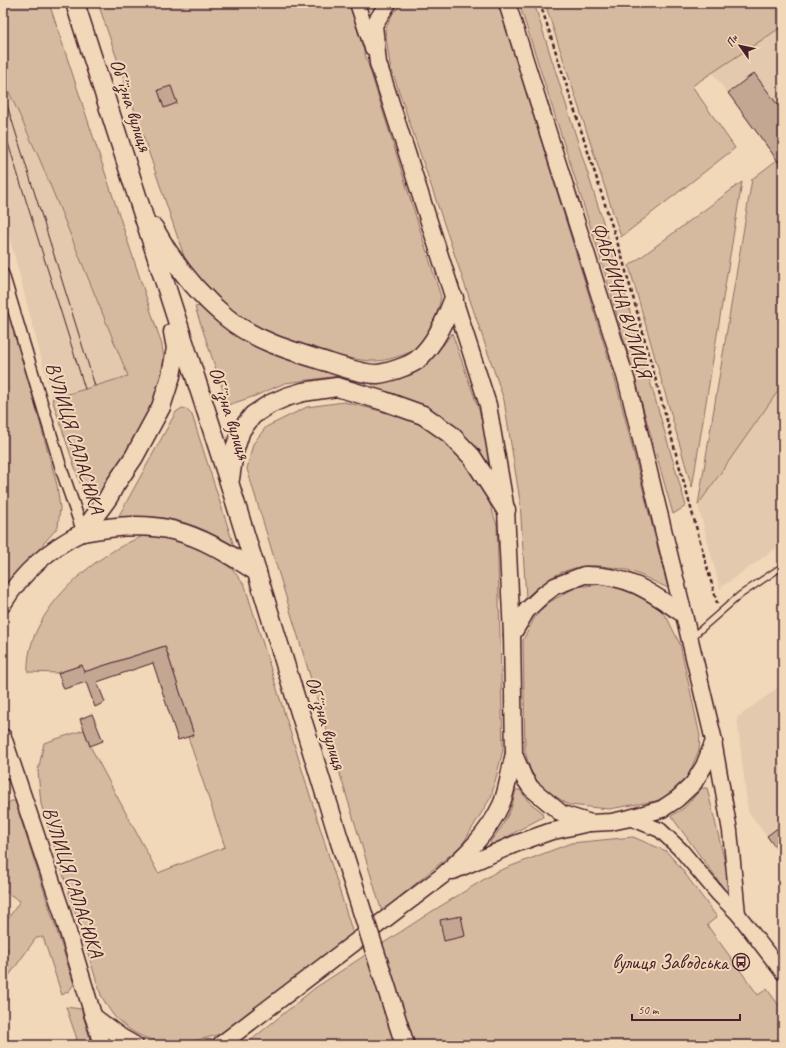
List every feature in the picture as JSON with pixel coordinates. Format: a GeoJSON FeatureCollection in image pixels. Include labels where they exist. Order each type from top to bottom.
{"type":"FeatureCollection","features":[{"type":"Feature","properties":{"kind":"main road","name":"Обʼїзна вулиця"},"geometry":{"type":"LineString","coordinates":[[75,3],[229,482],[339,839],[405,1045]]}},
{"type":"Feature","properties":{"kind":"main road"},"geometry":{"type":"LineString","coordinates":[[220,1044],[442,876],[476,844],[502,803],[514,754],[512,634],[506,510],[488,405],[378,63],[374,25],[388,3]]}},
{"type":"Feature","properties":{"kind":"main road","name":"ФАБРИЧНА ВУЛИЦЯ"},"geometry":{"type":"LineString","coordinates":[[506,3],[627,382],[714,741]]}},
{"type":"Feature","properties":{"kind":"main road"},"geometry":{"type":"LineString","coordinates":[[134,187],[155,230],[178,267],[207,299],[226,317],[248,332],[282,348],[348,369],[377,374],[396,370],[416,360],[436,338],[446,320],[454,298]]}},
{"type":"Feature","properties":{"kind":"main road"},"geometry":{"type":"LineString","coordinates":[[83,532],[108,498],[114,485],[141,446],[161,407],[167,389],[176,348],[164,281]]}},
{"type":"Feature","properties":{"kind":"main road"},"geometry":{"type":"LineString","coordinates":[[229,482],[234,452],[242,430],[253,415],[270,404],[286,397],[303,392],[337,387],[384,401],[423,415],[450,434],[472,457],[506,510]]}},
{"type":"Feature","properties":{"kind":"main road"},"geometry":{"type":"LineString","coordinates":[[83,532],[126,526],[155,526],[168,528],[201,539],[231,554],[257,572]]}},
{"type":"Feature","properties":{"kind":"main road","name":"ВУЛИЦЯ САЛАСЮКА"},"geometry":{"type":"LineString","coordinates":[[3,604],[20,581],[44,557],[66,540],[83,532]]}},
{"type":"Feature","properties":{"kind":"main road"},"geometry":{"type":"LineString","coordinates":[[512,634],[528,610],[543,595],[555,586],[584,575],[611,576],[640,586],[684,614]]}},
{"type":"Feature","properties":{"kind":"main road","name":"ВУЛИЦЯ САЛАСЮКА"},"geometry":{"type":"LineString","coordinates":[[3,737],[7,768],[62,912],[102,1045]]}},
{"type":"Feature","properties":{"kind":"main road"},"geometry":{"type":"LineString","coordinates":[[442,876],[515,844],[549,832],[591,823],[611,822],[662,809],[678,799],[693,784],[704,766],[714,741]]}},
{"type":"Feature","properties":{"kind":"main road"},"geometry":{"type":"LineString","coordinates":[[514,754],[524,778],[531,788],[562,814],[591,823]]}},
{"type":"Feature","properties":{"kind":"main road"},"geometry":{"type":"LineString","coordinates":[[93,1016],[121,1037],[135,1045]]}},
{"type":"Feature","properties":{"kind":"street"},"geometry":{"type":"LineString","coordinates":[[357,3],[378,63]]}},
{"type":"Feature","properties":{"kind":"street","name":"ВУЛИЦЯ САЛАСЮКА"},"geometry":{"type":"LineString","coordinates":[[3,274],[62,471],[83,532]]}},
{"type":"Feature","properties":{"kind":"street"},"geometry":{"type":"LineString","coordinates":[[714,741],[730,831],[738,914]]}},
{"type":"Feature","properties":{"kind":"street"},"geometry":{"type":"LineString","coordinates":[[630,818],[660,830],[681,850],[718,894],[738,914],[783,973]]}},
{"type":"Feature","properties":{"kind":"lane"},"geometry":{"type":"LineString","coordinates":[[690,639],[740,595],[783,566]]}},
{"type":"Feature","properties":{"kind":"path"},"geometry":{"type":"LineString","coordinates":[[540,3],[622,257],[720,612]]}},
{"type":"Feature","properties":{"kind":"shaded area"},"geometry":{"type":"Polygon","coordinates":[[[3,3],[49,3],[162,345],[164,360],[156,397],[103,495],[97,497],[90,497],[83,492],[52,399],[128,376],[40,160],[9,92],[3,75],[3,3]]]}},
{"type":"Feature","properties":{"kind":"shaded area"},"geometry":{"type":"Polygon","coordinates":[[[98,3],[349,3],[441,297],[431,327],[423,340],[417,346],[403,355],[380,361],[358,360],[328,353],[290,342],[254,325],[225,305],[212,292],[185,259],[98,3]]]}},
{"type":"Feature","properties":{"kind":"shaded area"},"geometry":{"type":"Polygon","coordinates":[[[403,3],[494,3],[500,7],[616,383],[668,588],[628,570],[609,567],[585,566],[574,568],[554,576],[544,582],[526,598],[520,501],[504,400],[390,65],[385,30],[393,13],[403,3]]]}},
{"type":"Feature","properties":{"kind":"shaded area"},"geometry":{"type":"Polygon","coordinates":[[[519,3],[534,3],[616,263],[686,506],[673,514],[603,266],[519,3]]]}},
{"type":"Feature","properties":{"kind":"shaded area"},"geometry":{"type":"Polygon","coordinates":[[[545,3],[783,3],[783,26],[692,86],[735,148],[621,237],[545,3]]]}},
{"type":"Feature","properties":{"kind":"shaded area"},"geometry":{"type":"Polygon","coordinates":[[[783,26],[783,168],[712,72],[783,26]]]}},
{"type":"Feature","properties":{"kind":"shaded area"},"geometry":{"type":"Polygon","coordinates":[[[3,75],[9,92],[40,160],[128,376],[52,399],[3,212],[3,75]]]}},
{"type":"Feature","properties":{"kind":"shaded area"},"geometry":{"type":"Polygon","coordinates":[[[777,160],[783,168],[783,384],[698,505],[752,179],[777,160]]]}},
{"type":"Feature","properties":{"kind":"shaded area"},"geometry":{"type":"Polygon","coordinates":[[[742,182],[692,488],[629,266],[742,182]]]}},
{"type":"Feature","properties":{"kind":"shaded area"},"geometry":{"type":"Polygon","coordinates":[[[3,288],[57,485],[60,508],[58,527],[3,590],[3,288]]]}},
{"type":"Feature","properties":{"kind":"shaded area"},"geometry":{"type":"Polygon","coordinates":[[[201,306],[244,340],[278,356],[339,376],[285,383],[255,396],[228,405],[195,307],[201,306]]]}},
{"type":"Feature","properties":{"kind":"shaded area"},"geometry":{"type":"Polygon","coordinates":[[[452,333],[480,413],[493,474],[424,407],[376,389],[370,382],[400,379],[423,366],[444,344],[452,333]]]}},
{"type":"Feature","properties":{"kind":"shaded area"},"geometry":{"type":"Polygon","coordinates":[[[783,384],[783,543],[720,588],[698,505],[783,384]]]}},
{"type":"Feature","properties":{"kind":"shaded area"},"geometry":{"type":"Polygon","coordinates":[[[344,402],[415,422],[426,428],[446,443],[456,452],[479,482],[490,504],[497,525],[503,750],[491,797],[462,845],[382,912],[247,469],[253,444],[266,427],[307,407],[344,402]]]}},
{"type":"Feature","properties":{"kind":"shaded area"},"geometry":{"type":"Polygon","coordinates":[[[182,408],[186,409],[192,415],[233,543],[232,545],[204,530],[176,520],[146,517],[116,521],[176,412],[182,408]]]}},
{"type":"Feature","properties":{"kind":"shaded area"},"geometry":{"type":"Polygon","coordinates":[[[146,535],[162,536],[209,553],[232,569],[245,586],[354,937],[220,1034],[190,1041],[163,1042],[137,1034],[114,1016],[101,995],[41,804],[38,771],[44,743],[84,730],[90,746],[158,873],[225,847],[188,737],[194,735],[165,646],[84,672],[82,665],[58,673],[28,672],[30,650],[38,628],[50,607],[66,588],[105,556],[146,535]]]}},
{"type":"Feature","properties":{"kind":"shaded area"},"geometry":{"type":"Polygon","coordinates":[[[603,584],[634,593],[655,604],[667,618],[680,644],[700,736],[699,750],[688,776],[680,787],[669,795],[656,801],[609,809],[569,805],[547,791],[537,781],[530,769],[525,751],[523,640],[535,617],[548,603],[576,587],[603,584]]]}},
{"type":"Feature","properties":{"kind":"shaded area"},"geometry":{"type":"Polygon","coordinates":[[[783,684],[783,858],[748,811],[737,718],[783,684]]]}},
{"type":"Feature","properties":{"kind":"shaded area"},"geometry":{"type":"Polygon","coordinates":[[[702,788],[707,788],[732,892],[730,894],[728,894],[671,816],[684,808],[702,788]]]}},
{"type":"Feature","properties":{"kind":"shaded area"},"geometry":{"type":"Polygon","coordinates":[[[516,790],[520,790],[529,802],[542,812],[543,817],[492,846],[490,842],[501,828],[511,809],[516,790]]]}},
{"type":"Feature","properties":{"kind":"shaded area"},"geometry":{"type":"Polygon","coordinates":[[[11,801],[15,801],[74,984],[69,991],[62,995],[43,937],[36,938],[3,984],[3,957],[8,949],[3,946],[5,937],[3,935],[3,926],[20,901],[3,890],[3,812],[7,804],[11,801]]]}},
{"type":"Feature","properties":{"kind":"shaded area"},"geometry":{"type":"Polygon","coordinates":[[[633,837],[666,851],[680,867],[717,917],[707,925],[758,995],[767,989],[783,1011],[783,1045],[245,1045],[315,988],[431,912],[496,872],[571,843],[633,837]]]}},
{"type":"Feature","properties":{"kind":"shaded area"},"geometry":{"type":"Polygon","coordinates":[[[66,1007],[81,1009],[92,1045],[69,1045],[77,1039],[66,1007]]]}},
{"type":"Feature","properties":{"kind":"building"},"geometry":{"type":"Polygon","coordinates":[[[754,73],[783,112],[783,168],[728,93],[754,73]]]}},
{"type":"Feature","properties":{"kind":"building"},"geometry":{"type":"Polygon","coordinates":[[[171,86],[177,103],[164,108],[158,90],[171,86]]]}},
{"type":"Feature","properties":{"kind":"building"},"geometry":{"type":"Polygon","coordinates":[[[165,646],[194,735],[178,740],[153,663],[97,682],[105,702],[95,707],[86,682],[64,689],[58,673],[82,665],[84,672],[165,646]]]}},
{"type":"Feature","properties":{"kind":"building"},"geometry":{"type":"Polygon","coordinates":[[[92,714],[103,741],[90,746],[80,719],[92,714]]]}},
{"type":"Feature","properties":{"kind":"building"},"geometry":{"type":"Polygon","coordinates":[[[783,824],[783,858],[767,836],[783,824]]]}},
{"type":"Feature","properties":{"kind":"building"},"geometry":{"type":"Polygon","coordinates":[[[461,916],[465,936],[444,941],[440,920],[461,916]]]}},
{"type":"Feature","properties":{"kind":"tram line"},"geometry":{"type":"LineString","coordinates":[[3,92],[95,386]]}},
{"type":"Feature","properties":{"kind":"tram line"},"geometry":{"type":"LineString","coordinates":[[3,127],[85,389]]}},
{"type":"Feature","properties":{"kind":"place","name":"вулиця Заводська"},"geometry":{"type":"Point","coordinates":[741,962]}}]}
